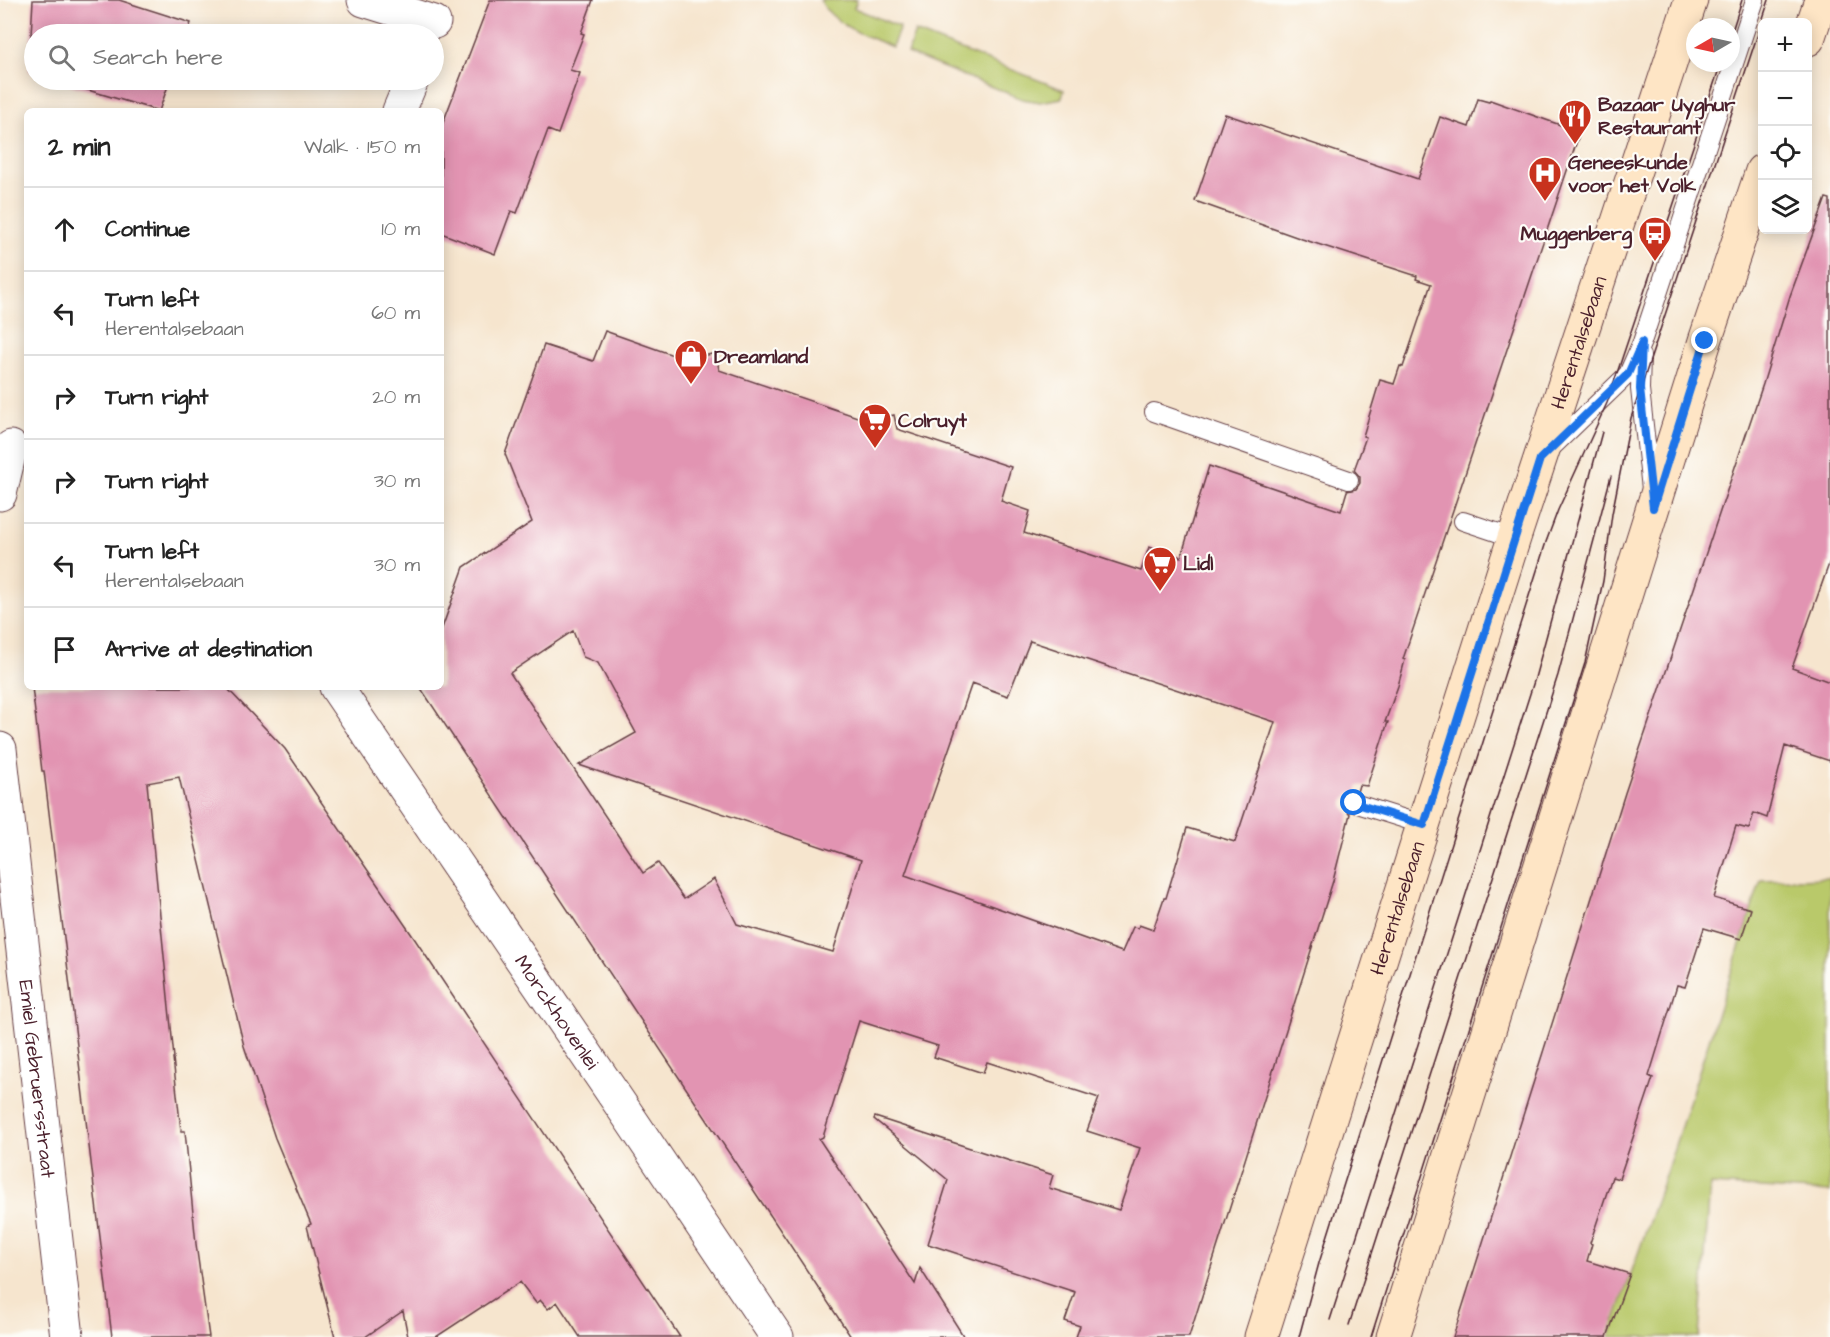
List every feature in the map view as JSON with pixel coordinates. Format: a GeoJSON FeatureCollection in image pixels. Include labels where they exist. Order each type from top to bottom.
{"type":"FeatureCollection","features":[{"type":"Feature","properties":{"kind":"main road","name":"Herentalsebaan"},"geometry":{"type":"LineString","coordinates":[[1261,1337],[1514,538],[1691,0]]}},
{"type":"Feature","properties":{"kind":"main road"},"geometry":{"type":"LineString","coordinates":[[1812,27],[1821,0]]}},
{"type":"Feature","properties":{"kind":"main road"},"geometry":{"type":"LineString","coordinates":[[1394,1337],[1705,341],[1759,180]]}},
{"type":"Feature","properties":{"kind":"street"},"geometry":{"type":"LineString","coordinates":[[364,0],[435,19]]}},
{"type":"Feature","properties":{"kind":"street"},"geometry":{"type":"LineString","coordinates":[[400,108],[408,90]]}},
{"type":"Feature","properties":{"kind":"street"},"geometry":{"type":"LineString","coordinates":[[0,494],[13,448]]}},
{"type":"Feature","properties":{"kind":"street","name":"Morckhovenlei"},"geometry":{"type":"LineString","coordinates":[[338,690],[632,1120],[777,1337]]}},
{"type":"Feature","properties":{"kind":"street","name":"Emiel Gebruersstraat"},"geometry":{"type":"LineString","coordinates":[[0,749],[67,1337]]}},
{"type":"Feature","properties":{"kind":"lane"},"geometry":{"type":"LineString","coordinates":[[1540,459],[1628,374],[1642,342],[1755,0]]}},
{"type":"Feature","properties":{"kind":"lane"},"geometry":{"type":"LineString","coordinates":[[1642,342],[1640,389],[1653,508]]}},
{"type":"Feature","properties":{"kind":"lane"},"geometry":{"type":"LineString","coordinates":[[1154,412],[1349,480]]}},
{"type":"Feature","properties":{"kind":"lane"},"geometry":{"type":"LineString","coordinates":[[1463,521],[1514,538]]}},
{"type":"Feature","properties":{"kind":"lane"},"geometry":{"type":"LineString","coordinates":[[1354,803],[1424,825]]}},
{"type":"Feature","properties":{"kind":"green space"},"geometry":{"type":"Polygon","coordinates":[[[820,0],[857,0],[854,8],[900,27],[892,47],[842,24],[820,0]]]}},
{"type":"Feature","properties":{"kind":"green space"},"geometry":{"type":"Polygon","coordinates":[[[915,32],[1064,90],[1062,98],[1040,102],[1022,99],[907,53],[915,32]]]}},
{"type":"Feature","properties":{"kind":"green space"},"geometry":{"type":"Polygon","coordinates":[[[1830,878],[1830,1192],[1710,1185],[1699,1337],[1609,1337],[1667,1170],[1761,880],[1830,878]]]}},
{"type":"Feature","properties":{"kind":"building"},"geometry":{"type":"Polygon","coordinates":[[[33,0],[119,0],[191,23],[191,24],[32,24],[33,0]]]}},
{"type":"Feature","properties":{"kind":"building"},"geometry":{"type":"Polygon","coordinates":[[[490,0],[593,0],[581,33],[584,34],[570,70],[580,73],[558,134],[548,130],[517,213],[511,211],[495,254],[444,234],[444,120],[490,0]]]}},
{"type":"Feature","properties":{"kind":"building"},"geometry":{"type":"Polygon","coordinates":[[[88,90],[166,90],[160,108],[149,108],[88,90]]]}},
{"type":"Feature","properties":{"kind":"building"},"geometry":{"type":"Polygon","coordinates":[[[1478,99],[1489,102],[1490,100],[1580,132],[1403,659],[1405,660],[1398,686],[1385,722],[1388,722],[1367,786],[1359,785],[1357,792],[1351,792],[1344,799],[1343,806],[1350,814],[1333,881],[1189,1337],[1076,1337],[1080,1326],[1065,1321],[1075,1292],[928,1244],[948,1180],[874,1119],[875,1117],[1053,1175],[1049,1188],[1119,1210],[1140,1148],[1087,1131],[1099,1098],[987,1062],[983,1073],[934,1057],[938,1046],[859,1021],[823,1137],[819,1139],[915,1284],[920,1268],[964,1337],[851,1337],[422,690],[444,690],[444,623],[464,567],[532,522],[505,454],[544,345],[593,361],[605,331],[687,360],[716,353],[719,370],[869,421],[894,415],[897,429],[1011,467],[1001,501],[1030,511],[1024,533],[1141,571],[1149,547],[1181,557],[1209,466],[1341,511],[1347,491],[1356,489],[1360,483],[1360,477],[1354,470],[1366,437],[1363,436],[1380,380],[1394,384],[1400,366],[1403,367],[1431,284],[1416,279],[1417,276],[1195,201],[1225,114],[1418,179],[1440,117],[1469,127],[1478,99]],[[573,631],[510,673],[643,873],[658,863],[684,899],[714,879],[737,924],[833,952],[861,860],[579,765],[636,733],[598,663],[583,657],[573,631]],[[1030,641],[1008,696],[972,683],[905,875],[1122,952],[1133,927],[1138,928],[1139,925],[1153,930],[1164,898],[1166,898],[1187,828],[1235,842],[1275,722],[1030,641]]]}},
{"type":"Feature","properties":{"kind":"building"},"geometry":{"type":"Polygon","coordinates":[[[1826,198],[1830,199],[1830,561],[1792,668],[1830,682],[1830,761],[1785,746],[1767,818],[1754,813],[1749,829],[1736,826],[1714,898],[1751,909],[1741,939],[1704,928],[1685,987],[1677,985],[1649,1076],[1653,1078],[1619,1179],[1612,1177],[1590,1243],[1592,1244],[1587,1261],[1630,1274],[1607,1337],[1453,1337],[1625,793],[1763,384],[1790,296],[1826,198]]]}},
{"type":"Feature","properties":{"kind":"building"},"geometry":{"type":"Polygon","coordinates":[[[32,690],[229,690],[285,749],[680,1337],[580,1337],[557,1302],[548,1309],[540,1300],[536,1303],[520,1282],[436,1337],[408,1337],[403,1311],[365,1337],[335,1337],[307,1226],[311,1224],[275,1138],[244,1046],[179,777],[147,783],[181,1131],[185,1131],[196,1244],[209,1337],[112,1337],[44,771],[42,771],[32,690]]]}},
{"type":"Feature","properties":{"kind":"tram line"},"geometry":{"type":"LineString","coordinates":[[1736,18],[1742,0]]}},
{"type":"Feature","properties":{"kind":"tram line"},"geometry":{"type":"LineString","coordinates":[[1371,1337],[1585,663],[1603,581],[1612,514],[1631,418],[1769,0]]}},
{"type":"Feature","properties":{"kind":"tram line"},"geometry":{"type":"LineString","coordinates":[[1299,1337],[1319,1263],[1546,542],[1558,510],[1607,403],[1718,72]]}},
{"type":"Feature","properties":{"kind":"tram line"},"geometry":{"type":"LineString","coordinates":[[1330,1320],[1535,678],[1602,432]]}},
{"type":"Feature","properties":{"kind":"tram line"},"geometry":{"type":"LineString","coordinates":[[1349,1325],[1558,675],[1611,476]]}},
{"type":"Feature","properties":{"kind":"place","name":"Bazaar Uyghur Restaurant"},"geometry":{"type":"Point","coordinates":[1575,145]}},
{"type":"Feature","properties":{"kind":"place","name":"Geneeskunde voor het Volk"},"geometry":{"type":"Point","coordinates":[1545,202]}},
{"type":"Feature","properties":{"kind":"place","name":"Muggenberg"},"geometry":{"type":"Point","coordinates":[1655,262]}},
{"type":"Feature","properties":{"kind":"place","name":"Dreamland"},"geometry":{"type":"Point","coordinates":[691,385]}},
{"type":"Feature","properties":{"kind":"place","name":"Colruyt"},"geometry":{"type":"Point","coordinates":[875,449]}},
{"type":"Feature","properties":{"kind":"place","name":"Lidl"},"geometry":{"type":"Point","coordinates":[1160,592]}},
{"type":"Feature","properties":{"kind":"route"},"geometry":{"type":"LineString","coordinates":[[1354,803],[1424,825],[1540,459],[1628,374],[1642,342],[1639,376],[1653,508],[1705,341]]}}]}
